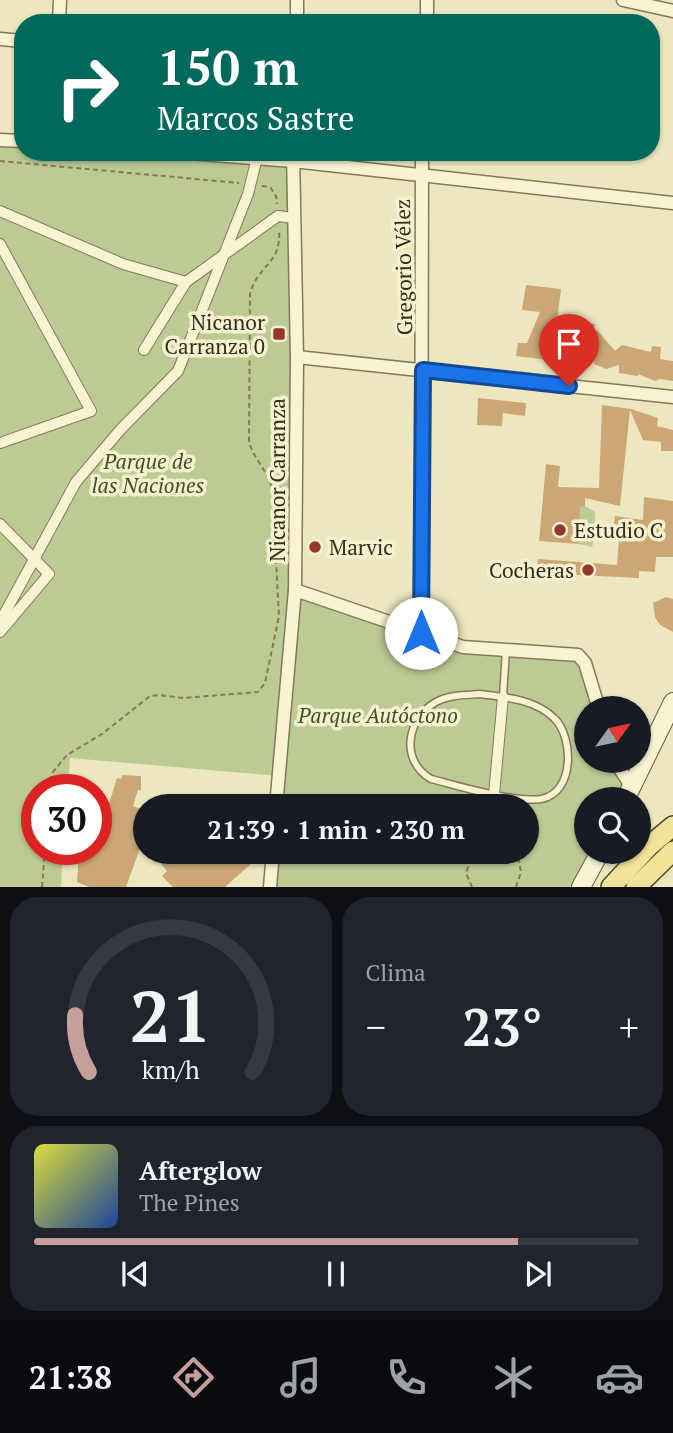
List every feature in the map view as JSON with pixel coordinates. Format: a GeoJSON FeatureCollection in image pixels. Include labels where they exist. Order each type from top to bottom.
{"type":"FeatureCollection","features":[{"type":"Feature","properties":{"kind":"main road"},"geometry":{"type":"LineString","coordinates":[[631,787],[673,702]]}},
{"type":"Feature","properties":{"kind":"main road"},"geometry":{"type":"LineString","coordinates":[[611,886],[649,846],[673,826]]}},
{"type":"Feature","properties":{"kind":"main road"},"geometry":{"type":"LineString","coordinates":[[642,884],[673,850]]}},
{"type":"Feature","properties":{"kind":"main road"},"geometry":{"type":"LineString","coordinates":[[580,887],[594,864]]}},
{"type":"Feature","properties":{"kind":"main road"},"geometry":{"type":"LineString","coordinates":[[586,887],[595,864]]}},
{"type":"Feature","properties":{"kind":"street"},"geometry":{"type":"LineString","coordinates":[[623,0],[673,11]]}},
{"type":"Feature","properties":{"kind":"street"},"geometry":{"type":"LineString","coordinates":[[0,622],[76,482],[121,429],[178,371],[251,184],[256,161]]}},
{"type":"Feature","properties":{"kind":"street","name":"Nicanor Carranza"},"geometry":{"type":"LineString","coordinates":[[277,794],[295,590],[297,357],[293,161]]}},
{"type":"Feature","properties":{"kind":"street"},"geometry":{"type":"LineString","coordinates":[[329,161],[673,203]]}},
{"type":"Feature","properties":{"kind":"street","name":"Gregorio Vélez"},"geometry":{"type":"LineString","coordinates":[[421,633],[422,161]]}},
{"type":"Feature","properties":{"kind":"street"},"geometry":{"type":"LineString","coordinates":[[0,211],[123,264],[186,282]]}},
{"type":"Feature","properties":{"kind":"street"},"geometry":{"type":"LineString","coordinates":[[144,350],[186,282],[278,216],[294,218]]}},
{"type":"Feature","properties":{"kind":"street"},"geometry":{"type":"LineString","coordinates":[[0,244],[91,411],[0,443]]}},
{"type":"Feature","properties":{"kind":"street"},"geometry":{"type":"LineString","coordinates":[[297,357],[673,397]]}},
{"type":"Feature","properties":{"kind":"street"},"geometry":{"type":"LineString","coordinates":[[0,524],[49,574],[0,632]]}},
{"type":"Feature","properties":{"kind":"street"},"geometry":{"type":"LineString","coordinates":[[295,590],[463,647],[578,655],[583,658],[595,696]]}},
{"type":"Feature","properties":{"kind":"street"},"geometry":{"type":"LineString","coordinates":[[494,794],[503,696]]}},
{"type":"Feature","properties":{"kind":"street"},"geometry":{"type":"LineString","coordinates":[[270,887],[272,864]]}},
{"type":"Feature","properties":{"kind":"lane"},"geometry":{"type":"LineString","coordinates":[[503,696],[506,649]]}},
{"type":"Feature","properties":{"kind":"lane"},"geometry":{"type":"LineString","coordinates":[[494,794],[430,779],[421,774],[410,753],[411,736],[421,714],[438,701],[461,695],[503,696],[531,704],[554,718],[564,738],[568,762],[562,783],[556,791],[539,799]]}},
{"type":"Feature","properties":{"kind":"path"},"geometry":{"type":"LineString","coordinates":[[0,161],[270,187],[276,196],[278,216],[278,252],[254,279],[250,294],[249,442],[252,453],[268,473],[272,488],[279,616],[265,683],[258,692],[183,698],[150,696],[102,734],[67,755],[52,774]]}},
{"type":"Feature","properties":{"kind":"path"},"geometry":{"type":"LineString","coordinates":[[613,528],[611,535],[614,533]]}},
{"type":"Feature","properties":{"kind":"path"},"geometry":{"type":"LineString","coordinates":[[469,864],[466,873],[471,887]]}},
{"type":"Feature","properties":{"kind":"path"},"geometry":{"type":"LineString","coordinates":[[516,887],[521,872],[519,864]]}},
{"type":"Feature","properties":{"kind":"path"},"geometry":{"type":"LineString","coordinates":[[43,887],[44,865]]}},
{"type":"Feature","properties":{"kind":"green space","name":"Parque de las Naciones"},"geometry":{"type":"Polygon","coordinates":[[[0,140],[14,141],[14,161],[293,161],[295,590],[463,647],[585,663],[595,696],[574,696],[574,774],[623,774],[631,786],[574,787],[574,864],[593,864],[581,887],[270,887],[272,864],[539,864],[539,794],[278,794],[279,776],[70,758],[69,774],[21,774],[21,865],[62,865],[61,887],[0,887],[0,140]]]}},
{"type":"Feature","properties":{"kind":"green space"},"geometry":{"type":"Polygon","coordinates":[[[585,506],[595,512],[592,547],[579,544],[579,515],[561,507],[585,506]]]}},
{"type":"Feature","properties":{"kind":"building"},"geometry":{"type":"Polygon","coordinates":[[[526,285],[561,289],[557,321],[595,324],[593,331],[597,330],[615,351],[622,345],[651,352],[652,346],[661,347],[660,359],[673,361],[673,381],[655,381],[638,374],[619,373],[619,365],[606,369],[594,364],[597,336],[576,366],[566,372],[558,371],[555,361],[516,356],[518,343],[527,343],[540,312],[522,310],[526,285]]]}},
{"type":"Feature","properties":{"kind":"building"},"geometry":{"type":"Polygon","coordinates":[[[478,398],[526,403],[525,416],[503,413],[502,426],[477,425],[478,398]]]}},
{"type":"Feature","properties":{"kind":"building"},"geometry":{"type":"Polygon","coordinates":[[[602,405],[631,409],[658,418],[657,426],[673,430],[673,451],[661,451],[661,442],[643,440],[630,410],[620,506],[585,498],[585,506],[580,507],[579,544],[539,541],[546,464],[560,466],[558,487],[599,488],[602,405]]]}},
{"type":"Feature","properties":{"kind":"building"},"geometry":{"type":"Polygon","coordinates":[[[644,497],[673,501],[673,557],[656,557],[655,572],[639,571],[639,578],[536,573],[538,559],[617,565],[619,538],[612,536],[615,516],[643,520],[644,497]]]}},
{"type":"Feature","properties":{"kind":"building"},"geometry":{"type":"Polygon","coordinates":[[[666,597],[673,599],[673,632],[660,625],[655,617],[653,603],[666,597]]]}},
{"type":"Feature","properties":{"kind":"building"},"geometry":{"type":"Polygon","coordinates":[[[122,775],[141,776],[141,790],[133,794],[134,864],[126,887],[89,887],[77,882],[78,865],[112,865],[112,794],[117,778],[121,779],[122,775]]]}},
{"type":"Feature","properties":{"kind":"building"},"geometry":{"type":"Polygon","coordinates":[[[161,864],[251,864],[225,887],[173,887],[162,876],[167,871],[161,864]]]}},
{"type":"Feature","properties":{"kind":"place","name":"Nicanor Carranza 0"},"geometry":{"type":"Point","coordinates":[279,334]}},
{"type":"Feature","properties":{"kind":"place","name":"Estudio C"},"geometry":{"type":"Point","coordinates":[560,530]}},
{"type":"Feature","properties":{"kind":"place","name":"Marvic"},"geometry":{"type":"Point","coordinates":[315,547]}},
{"type":"Feature","properties":{"kind":"place","name":"Cocheras"},"geometry":{"type":"Point","coordinates":[588,570]}},
{"type":"Feature","properties":{"kind":"route"},"geometry":{"type":"LineString","coordinates":[[421,633],[423,370],[569,386]]}},
{"type":"Feature","properties":{"kind":"park label","name":"Parque Autóctono"},"geometry":{"type":"Point","coordinates":[378,715]}}]}
